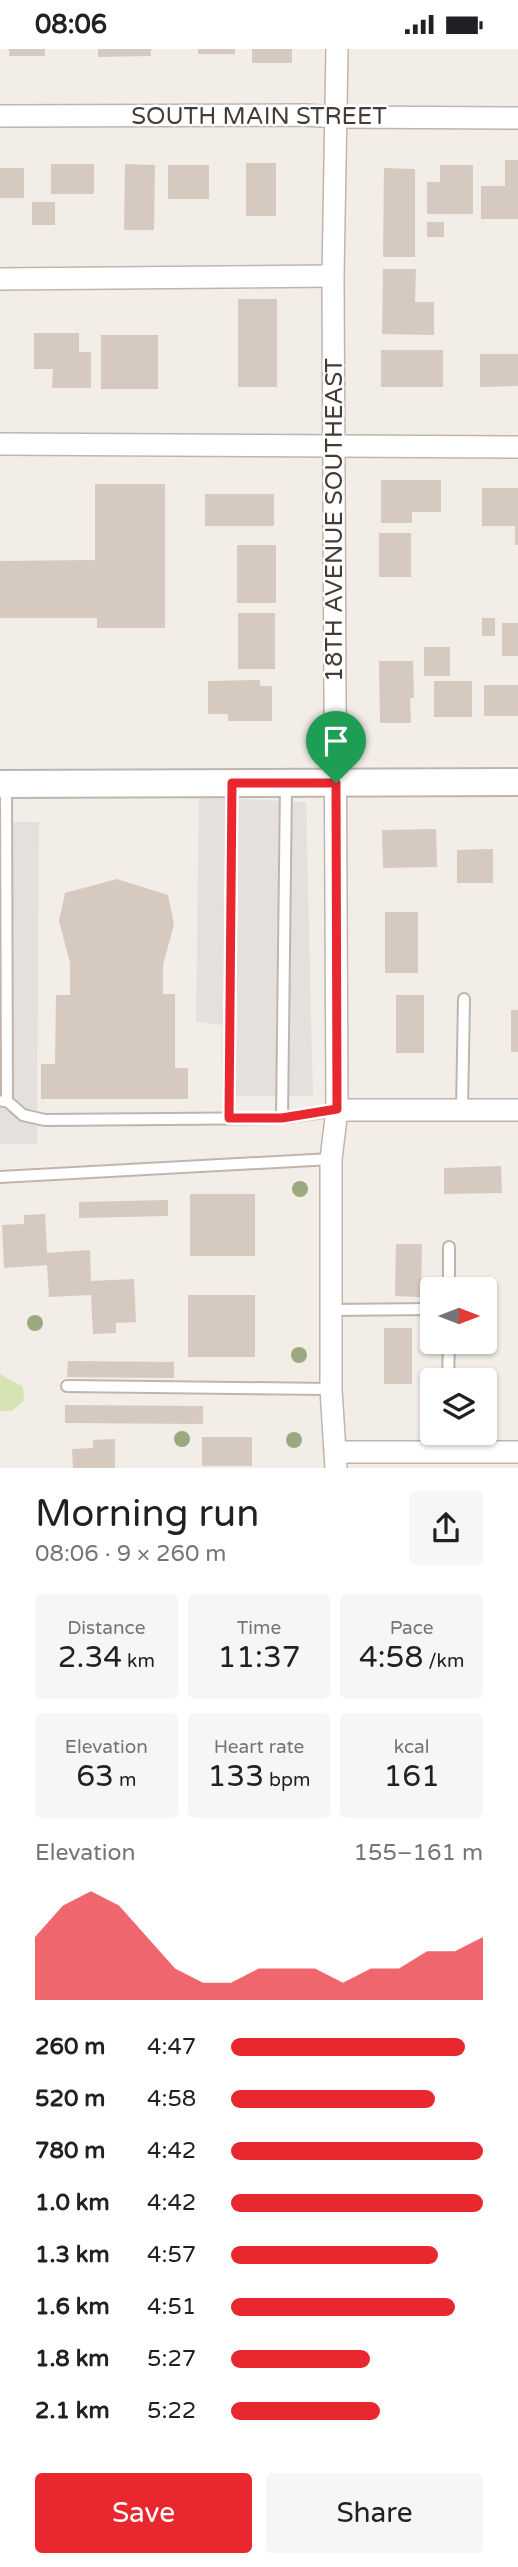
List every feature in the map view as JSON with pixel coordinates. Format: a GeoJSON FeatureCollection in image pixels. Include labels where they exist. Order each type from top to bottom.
{"type":"FeatureCollection","features":[{"type":"Feature","properties":{"kind":"street","name":"18TH AVENUE SOUTHEAST"},"geometry":{"type":"LineString","coordinates":[[336,1460],[331,1389],[331,1159],[337,1109],[334,277],[337,49]]}},
{"type":"Feature","properties":{"kind":"street","name":"SOUTH MAIN STREET"},"geometry":{"type":"LineString","coordinates":[[0,115],[518,118]]}},
{"type":"Feature","properties":{"kind":"street"},"geometry":{"type":"LineString","coordinates":[[0,279],[334,277]]}},
{"type":"Feature","properties":{"kind":"street"},"geometry":{"type":"LineString","coordinates":[[0,444],[518,447]]}},
{"type":"Feature","properties":{"kind":"street"},"geometry":{"type":"LineString","coordinates":[[3,784],[518,782]]}},
{"type":"Feature","properties":{"kind":"street"},"geometry":{"type":"LineString","coordinates":[[337,1109],[518,1110]]}},
{"type":"Feature","properties":{"kind":"street"},"geometry":{"type":"LineString","coordinates":[[336,1460],[428,1445]]}},
{"type":"Feature","properties":{"kind":"street"},"geometry":{"type":"LineString","coordinates":[[457,1445],[518,1452]]}},
{"type":"Feature","properties":{"kind":"lane"},"geometry":{"type":"LineString","coordinates":[[229,1118],[232,783]]}},
{"type":"Feature","properties":{"kind":"lane"},"geometry":{"type":"LineString","coordinates":[[282,1118],[286,783]]}},
{"type":"Feature","properties":{"kind":"lane"},"geometry":{"type":"LineString","coordinates":[[3,784],[4,1101],[23,1115],[45,1120],[282,1118],[337,1109]]}},
{"type":"Feature","properties":{"kind":"lane"},"geometry":{"type":"LineString","coordinates":[[462,1110],[464,999]]}},
{"type":"Feature","properties":{"kind":"lane"},"geometry":{"type":"LineString","coordinates":[[0,1177],[331,1159]]}},
{"type":"Feature","properties":{"kind":"lane"},"geometry":{"type":"LineString","coordinates":[[449,1247],[449,1277]]}},
{"type":"Feature","properties":{"kind":"lane"},"geometry":{"type":"LineString","coordinates":[[331,1310],[420,1309]]}},
{"type":"Feature","properties":{"kind":"lane"},"geometry":{"type":"LineString","coordinates":[[67,1386],[331,1389]]}},
{"type":"Feature","properties":{"kind":"green space"},"geometry":{"type":"Polygon","coordinates":[[[0,1374],[23,1387],[24,1400],[12,1411],[0,1411],[0,1374]]]}},
{"type":"Feature","properties":{"kind":"shaded area"},"geometry":{"type":"Polygon","coordinates":[[[199,797],[306,802],[313,1096],[229,1096],[232,1026],[196,1022],[199,797]]]}},
{"type":"Feature","properties":{"kind":"shaded area"},"geometry":{"type":"Polygon","coordinates":[[[0,822],[39,822],[37,1144],[0,1144],[0,822]]]}},
{"type":"Feature","properties":{"kind":"building"},"geometry":{"type":"Polygon","coordinates":[[[9,49],[45,49],[45,56],[9,56],[9,49]]]}},
{"type":"Feature","properties":{"kind":"building"},"geometry":{"type":"Polygon","coordinates":[[[98,49],[151,49],[151,56],[98,57],[98,49]]]}},
{"type":"Feature","properties":{"kind":"building"},"geometry":{"type":"Polygon","coordinates":[[[198,49],[235,49],[235,54],[198,54],[198,49]]]}},
{"type":"Feature","properties":{"kind":"building"},"geometry":{"type":"Polygon","coordinates":[[[252,49],[292,49],[292,63],[252,63],[252,49]]]}},
{"type":"Feature","properties":{"kind":"building"},"geometry":{"type":"Polygon","coordinates":[[[505,160],[518,160],[518,219],[481,219],[481,186],[505,186],[505,160]]]}},
{"type":"Feature","properties":{"kind":"building"},"geometry":{"type":"Polygon","coordinates":[[[246,163],[276,163],[276,216],[246,216],[246,163]]]}},
{"type":"Feature","properties":{"kind":"building"},"geometry":{"type":"Polygon","coordinates":[[[51,164],[94,164],[94,194],[51,194],[51,164]]]}},
{"type":"Feature","properties":{"kind":"building"},"geometry":{"type":"Polygon","coordinates":[[[125,164],[155,165],[154,230],[124,230],[125,164]]]}},
{"type":"Feature","properties":{"kind":"building"},"geometry":{"type":"Polygon","coordinates":[[[168,165],[209,165],[209,199],[168,199],[168,165]]]}},
{"type":"Feature","properties":{"kind":"building"},"geometry":{"type":"Polygon","coordinates":[[[440,165],[473,165],[473,214],[427,214],[427,182],[440,182],[440,165]]]}},
{"type":"Feature","properties":{"kind":"building"},"geometry":{"type":"Polygon","coordinates":[[[0,168],[24,168],[24,198],[0,198],[0,168]]]}},
{"type":"Feature","properties":{"kind":"building"},"geometry":{"type":"Polygon","coordinates":[[[384,168],[415,169],[415,257],[383,257],[384,168]]]}},
{"type":"Feature","properties":{"kind":"building"},"geometry":{"type":"Polygon","coordinates":[[[32,202],[55,202],[55,225],[32,225],[32,202]]]}},
{"type":"Feature","properties":{"kind":"building"},"geometry":{"type":"Polygon","coordinates":[[[427,222],[444,222],[444,237],[427,237],[427,222]]]}},
{"type":"Feature","properties":{"kind":"building"},"geometry":{"type":"Polygon","coordinates":[[[383,269],[416,269],[415,302],[434,302],[434,335],[382,334],[383,269]]]}},
{"type":"Feature","properties":{"kind":"building"},"geometry":{"type":"Polygon","coordinates":[[[238,299],[277,299],[277,387],[238,387],[238,299]]]}},
{"type":"Feature","properties":{"kind":"building"},"geometry":{"type":"Polygon","coordinates":[[[34,333],[79,333],[79,352],[91,352],[91,388],[52,388],[53,369],[34,369],[34,333]]]}},
{"type":"Feature","properties":{"kind":"building"},"geometry":{"type":"Polygon","coordinates":[[[101,335],[158,335],[158,389],[101,389],[101,335]]]}},
{"type":"Feature","properties":{"kind":"building"},"geometry":{"type":"Polygon","coordinates":[[[381,350],[443,350],[443,387],[381,387],[381,350]]]}},
{"type":"Feature","properties":{"kind":"building"},"geometry":{"type":"Polygon","coordinates":[[[480,354],[518,354],[518,386],[480,387],[480,354]]]}},
{"type":"Feature","properties":{"kind":"building"},"geometry":{"type":"Polygon","coordinates":[[[381,480],[441,480],[441,512],[412,512],[412,523],[381,523],[381,480]]]}},
{"type":"Feature","properties":{"kind":"building"},"geometry":{"type":"Polygon","coordinates":[[[95,484],[165,484],[165,628],[97,628],[97,618],[0,618],[0,561],[95,560],[95,484]]]}},
{"type":"Feature","properties":{"kind":"building"},"geometry":{"type":"Polygon","coordinates":[[[482,488],[518,488],[518,545],[515,545],[515,526],[482,526],[482,488]]]}},
{"type":"Feature","properties":{"kind":"building"},"geometry":{"type":"Polygon","coordinates":[[[205,494],[274,494],[274,526],[205,526],[205,494]]]}},
{"type":"Feature","properties":{"kind":"building"},"geometry":{"type":"Polygon","coordinates":[[[379,533],[411,533],[411,577],[379,577],[379,533]]]}},
{"type":"Feature","properties":{"kind":"building"},"geometry":{"type":"Polygon","coordinates":[[[237,545],[276,545],[276,603],[237,603],[237,545]]]}},
{"type":"Feature","properties":{"kind":"building"},"geometry":{"type":"Polygon","coordinates":[[[238,613],[275,613],[275,669],[238,669],[238,613]]]}},
{"type":"Feature","properties":{"kind":"building"},"geometry":{"type":"Polygon","coordinates":[[[482,618],[495,618],[495,636],[482,636],[482,618]]]}},
{"type":"Feature","properties":{"kind":"building"},"geometry":{"type":"Polygon","coordinates":[[[502,623],[518,623],[518,656],[502,656],[502,623]]]}},
{"type":"Feature","properties":{"kind":"building"},"geometry":{"type":"Polygon","coordinates":[[[424,647],[450,647],[450,676],[424,676],[424,647]]]}},
{"type":"Feature","properties":{"kind":"building"},"geometry":{"type":"Polygon","coordinates":[[[379,661],[413,661],[414,698],[410,698],[411,723],[380,723],[379,661]]]}},
{"type":"Feature","properties":{"kind":"building"},"geometry":{"type":"Polygon","coordinates":[[[260,680],[260,686],[272,686],[272,721],[228,721],[228,714],[208,714],[208,681],[260,680]]]}},
{"type":"Feature","properties":{"kind":"building"},"geometry":{"type":"Polygon","coordinates":[[[434,681],[472,681],[472,717],[434,717],[434,681]]]}},
{"type":"Feature","properties":{"kind":"building"},"geometry":{"type":"Polygon","coordinates":[[[484,685],[518,685],[518,716],[484,716],[484,685]]]}},
{"type":"Feature","properties":{"kind":"building"},"geometry":{"type":"Polygon","coordinates":[[[436,829],[437,867],[383,868],[382,830],[436,829]]]}},
{"type":"Feature","properties":{"kind":"building"},"geometry":{"type":"Polygon","coordinates":[[[493,849],[493,883],[457,883],[457,850],[493,849]]]}},
{"type":"Feature","properties":{"kind":"building"},"geometry":{"type":"Polygon","coordinates":[[[117,879],[168,895],[174,924],[163,965],[163,994],[175,994],[175,1068],[188,1068],[188,1099],[41,1099],[41,1064],[55,1064],[56,995],[70,995],[70,963],[59,921],[65,893],[117,879]]]}},
{"type":"Feature","properties":{"kind":"building"},"geometry":{"type":"Polygon","coordinates":[[[385,912],[418,912],[418,973],[385,973],[385,912]]]}},
{"type":"Feature","properties":{"kind":"building"},"geometry":{"type":"Polygon","coordinates":[[[396,995],[424,995],[424,1053],[396,1053],[396,995]]]}},
{"type":"Feature","properties":{"kind":"building"},"geometry":{"type":"Polygon","coordinates":[[[511,1010],[518,1010],[518,1052],[511,1052],[511,1010]]]}},
{"type":"Feature","properties":{"kind":"building"},"geometry":{"type":"Polygon","coordinates":[[[501,1166],[502,1193],[444,1194],[444,1168],[501,1166]]]}},
{"type":"Feature","properties":{"kind":"building"},"geometry":{"type":"Polygon","coordinates":[[[190,1194],[255,1194],[255,1256],[190,1256],[190,1194]]]}},
{"type":"Feature","properties":{"kind":"building"},"geometry":{"type":"Polygon","coordinates":[[[168,1200],[168,1216],[79,1218],[79,1202],[168,1200]]]}},
{"type":"Feature","properties":{"kind":"building"},"geometry":{"type":"Polygon","coordinates":[[[45,1214],[47,1253],[90,1250],[91,1281],[134,1279],[136,1322],[116,1323],[116,1333],[93,1334],[91,1295],[49,1297],[47,1265],[4,1268],[2,1225],[24,1224],[24,1215],[45,1214]]]}},
{"type":"Feature","properties":{"kind":"building"},"geometry":{"type":"Polygon","coordinates":[[[396,1244],[422,1244],[420,1297],[395,1296],[396,1244]]]}},
{"type":"Feature","properties":{"kind":"building"},"geometry":{"type":"Polygon","coordinates":[[[188,1295],[255,1295],[255,1357],[188,1357],[188,1295]]]}},
{"type":"Feature","properties":{"kind":"building"},"geometry":{"type":"Polygon","coordinates":[[[384,1328],[412,1328],[412,1384],[384,1384],[384,1328]]]}},
{"type":"Feature","properties":{"kind":"building"},"geometry":{"type":"Polygon","coordinates":[[[68,1361],[174,1362],[174,1378],[67,1377],[68,1361]]]}},
{"type":"Feature","properties":{"kind":"building"},"geometry":{"type":"Polygon","coordinates":[[[65,1405],[203,1406],[203,1424],[65,1423],[65,1405]]]}},
{"type":"Feature","properties":{"kind":"building"},"geometry":{"type":"Polygon","coordinates":[[[202,1437],[252,1437],[252,1466],[202,1466],[202,1437]]]}},
{"type":"Feature","properties":{"kind":"building"},"geometry":{"type":"Polygon","coordinates":[[[115,1439],[115,1468],[73,1468],[72,1449],[93,1448],[93,1440],[115,1439]]]}},
{"type":"Feature","properties":{"kind":"route"},"geometry":{"type":"LineString","coordinates":[[232,783],[336,783],[337,1109],[282,1118],[229,1118],[232,783]]}}]}
